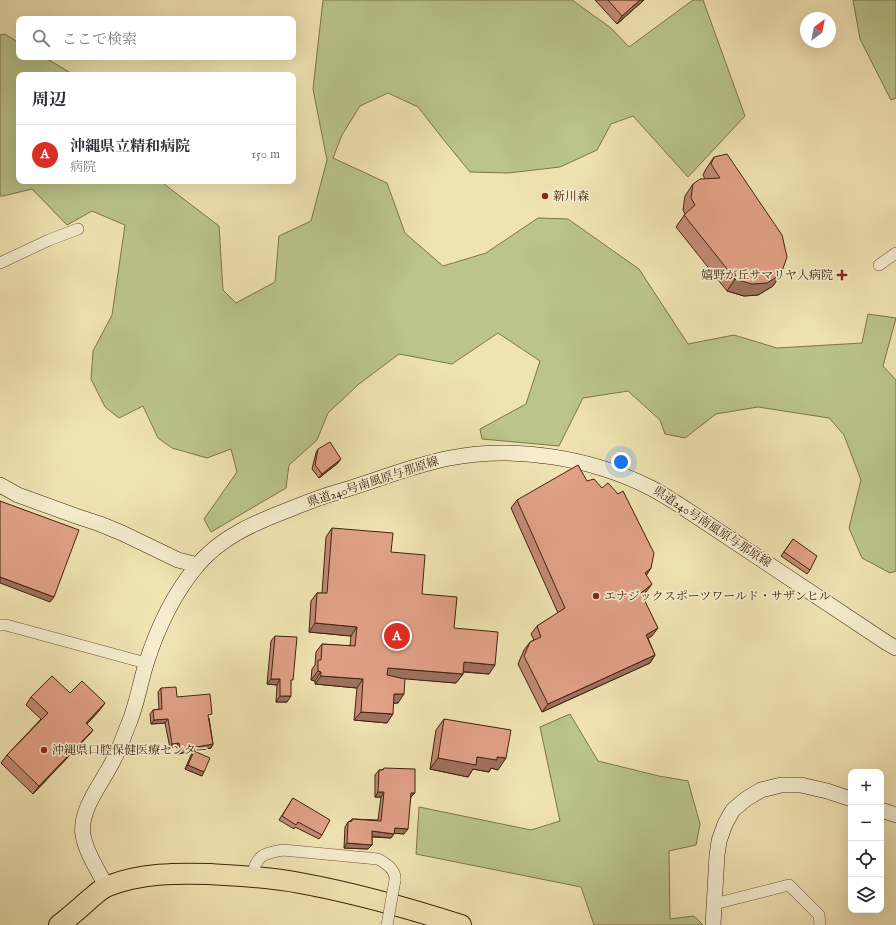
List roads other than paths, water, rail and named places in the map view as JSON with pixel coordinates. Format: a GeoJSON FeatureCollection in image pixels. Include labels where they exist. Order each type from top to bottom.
{"type":"FeatureCollection","features":[{"type":"Feature","properties":{"kind":"highway"},"geometry":{"type":"LineString","coordinates":[[59,925],[106,886],[137,877],[192,874],[252,876],[299,883],[417,911],[461,925]]}},
{"type":"Feature","properties":{"kind":"main road","name":"県道240号南風原与那原線"},"geometry":{"type":"LineString","coordinates":[[106,886],[84,841],[82,822],[89,803],[115,758],[131,719],[146,663],[163,618],[182,585],[198,565],[217,546],[252,524],[296,506],[403,470],[450,458],[495,453],[517,453],[545,456],[583,463],[616,473],[650,488],[702,519],[896,648]]}},
{"type":"Feature","properties":{"kind":"main road"},"geometry":{"type":"LineString","coordinates":[[0,485],[18,495],[122,533],[178,560],[198,565]]}},
{"type":"Feature","properties":{"kind":"main road"},"geometry":{"type":"LineString","coordinates":[[713,925],[717,855],[725,824],[733,810],[746,799],[761,790],[781,785],[801,785],[848,798]]}},
{"type":"Feature","properties":{"kind":"main road"},"geometry":{"type":"LineString","coordinates":[[884,811],[896,815]]}},
{"type":"Feature","properties":{"kind":"street"},"geometry":{"type":"LineString","coordinates":[[0,263],[49,240],[78,230]]}},
{"type":"Feature","properties":{"kind":"street"},"geometry":{"type":"LineString","coordinates":[[879,265],[896,253]]}},
{"type":"Feature","properties":{"kind":"street"},"geometry":{"type":"LineString","coordinates":[[0,625],[6,625],[146,663]]}},
{"type":"Feature","properties":{"kind":"street"},"geometry":{"type":"LineString","coordinates":[[252,876],[259,858],[269,852],[283,850],[378,859],[390,866],[396,876],[387,925]]}},
{"type":"Feature","properties":{"kind":"street"},"geometry":{"type":"LineString","coordinates":[[714,904],[789,885],[818,915],[820,925]]}},
{"type":"Feature","properties":{"kind":"place","name":"新川森"},"geometry":{"type":"Point","coordinates":[545,196]}},
{"type":"Feature","properties":{"kind":"place","name":"嬉野が丘サマリヤ人病院"},"geometry":{"type":"Point","coordinates":[842,275]}},
{"type":"Feature","properties":{"kind":"place","name":"エナジックスポーツワールド・サザンヒル"},"geometry":{"type":"Point","coordinates":[596,596]}},
{"type":"Feature","properties":{"kind":"place","name":"沖縄県立精和病院"},"geometry":{"type":"Point","coordinates":[397,636]}},
{"type":"Feature","properties":{"kind":"place","name":"沖縄県口腔保健医療センター"},"geometry":{"type":"Point","coordinates":[44,750]}}]}
